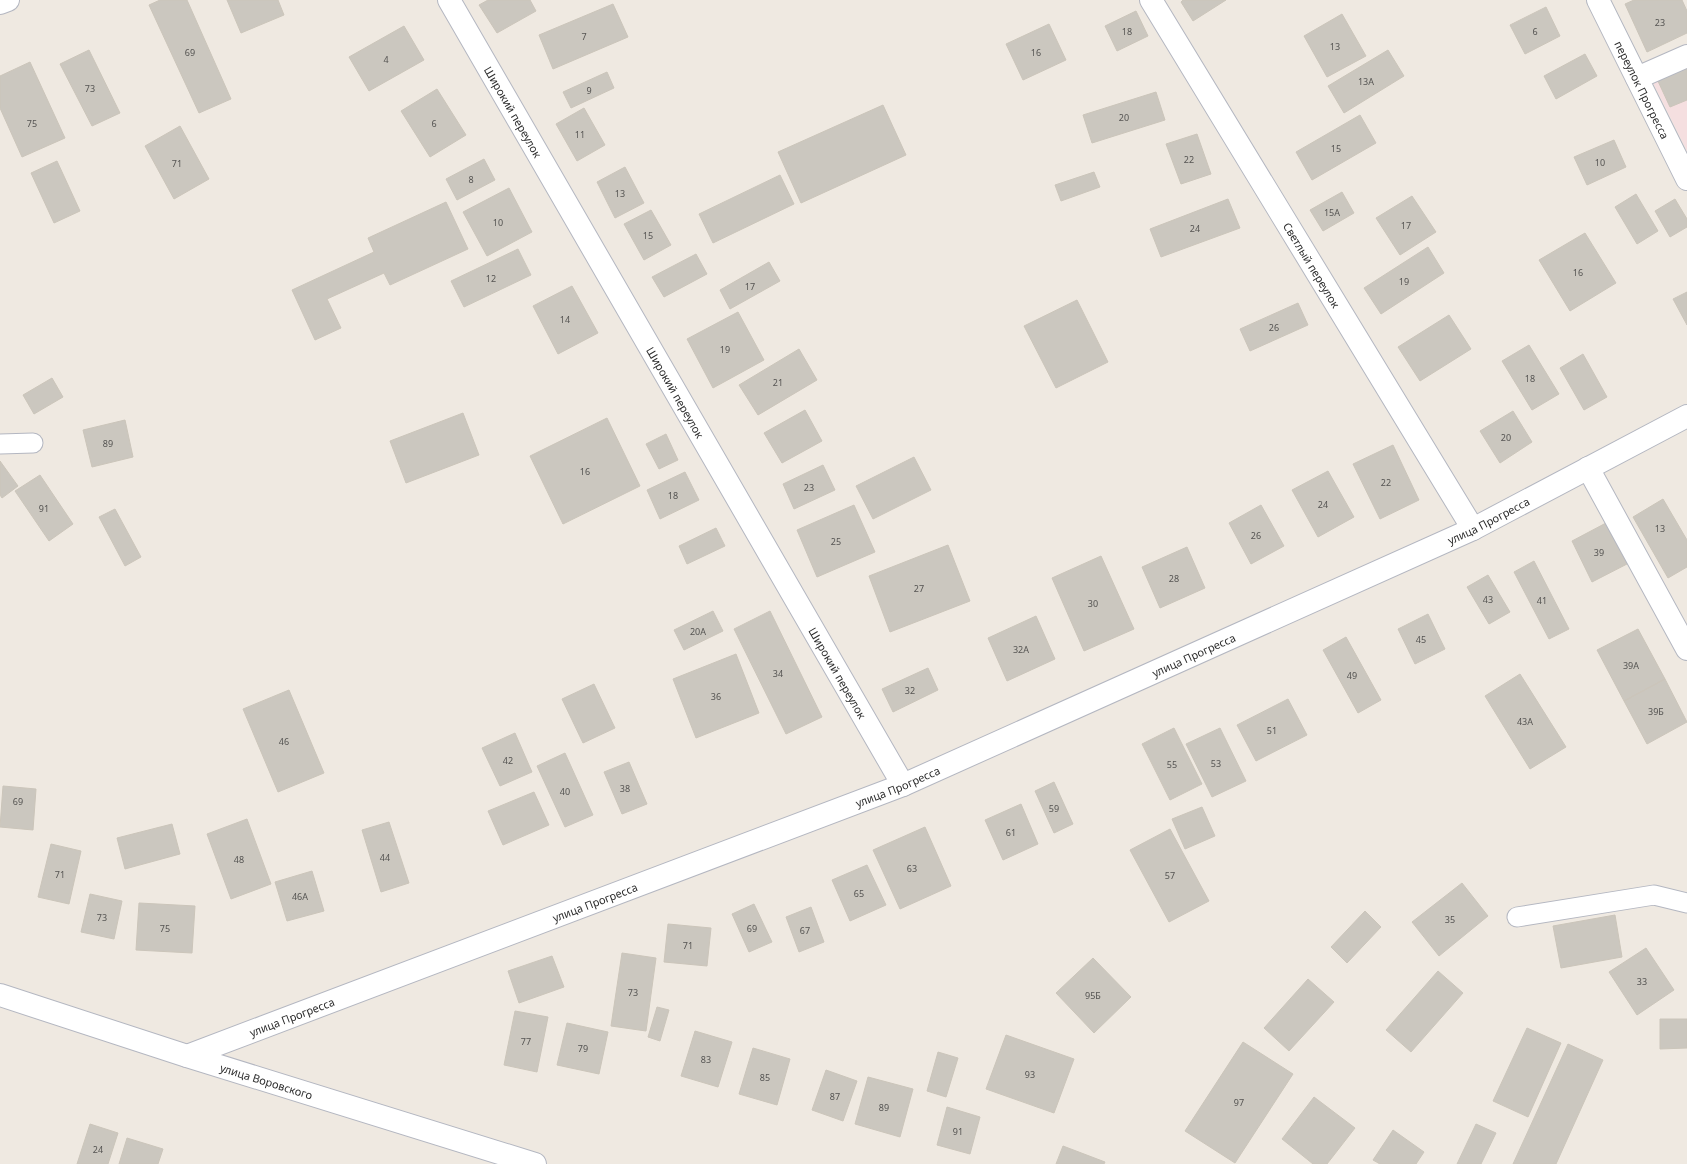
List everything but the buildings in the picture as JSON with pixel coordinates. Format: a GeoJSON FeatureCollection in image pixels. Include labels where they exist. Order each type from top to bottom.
{"type":"FeatureCollection","features":[{"type":"Feature","properties":{"kind":"street"},"geometry":{"type":"LineString","coordinates":[[0,3],[8,0]]}},
{"type":"Feature","properties":{"kind":"street","name":"Широкий переулок"},"geometry":{"type":"LineString","coordinates":[[449,0],[903,785]]}},
{"type":"Feature","properties":{"kind":"street","name":"Светлый переулок"},"geometry":{"type":"LineString","coordinates":[[1151,0],[1473,529]]}},
{"type":"Feature","properties":{"kind":"street","name":"переулок Прогресса"},"geometry":{"type":"LineString","coordinates":[[1598,0],[1687,179]]}},
{"type":"Feature","properties":{"kind":"street"},"geometry":{"type":"LineString","coordinates":[[1637,78],[1687,56]]}},
{"type":"Feature","properties":{"kind":"street","name":"улица Прогресса"},"geometry":{"type":"LineString","coordinates":[[187,1056],[903,785],[1473,529],[1687,416]]}},
{"type":"Feature","properties":{"kind":"street"},"geometry":{"type":"LineString","coordinates":[[1588,468],[1687,649]]}},
{"type":"Feature","properties":{"kind":"street","name":"улица Воровского"},"geometry":{"type":"LineString","coordinates":[[0,995],[187,1056],[535,1164]]}},
{"type":"Feature","properties":{"kind":"lane"},"geometry":{"type":"LineString","coordinates":[[0,444],[33,443]]}},
{"type":"Feature","properties":{"kind":"lane"},"geometry":{"type":"LineString","coordinates":[[1517,917],[1654,895],[1687,903]]}},
{"type":"Feature","properties":{"kind":"shaded area"},"geometry":{"type":"Polygon","coordinates":[[[1687,62],[1687,151],[1650,77],[1687,62]]]}}]}
